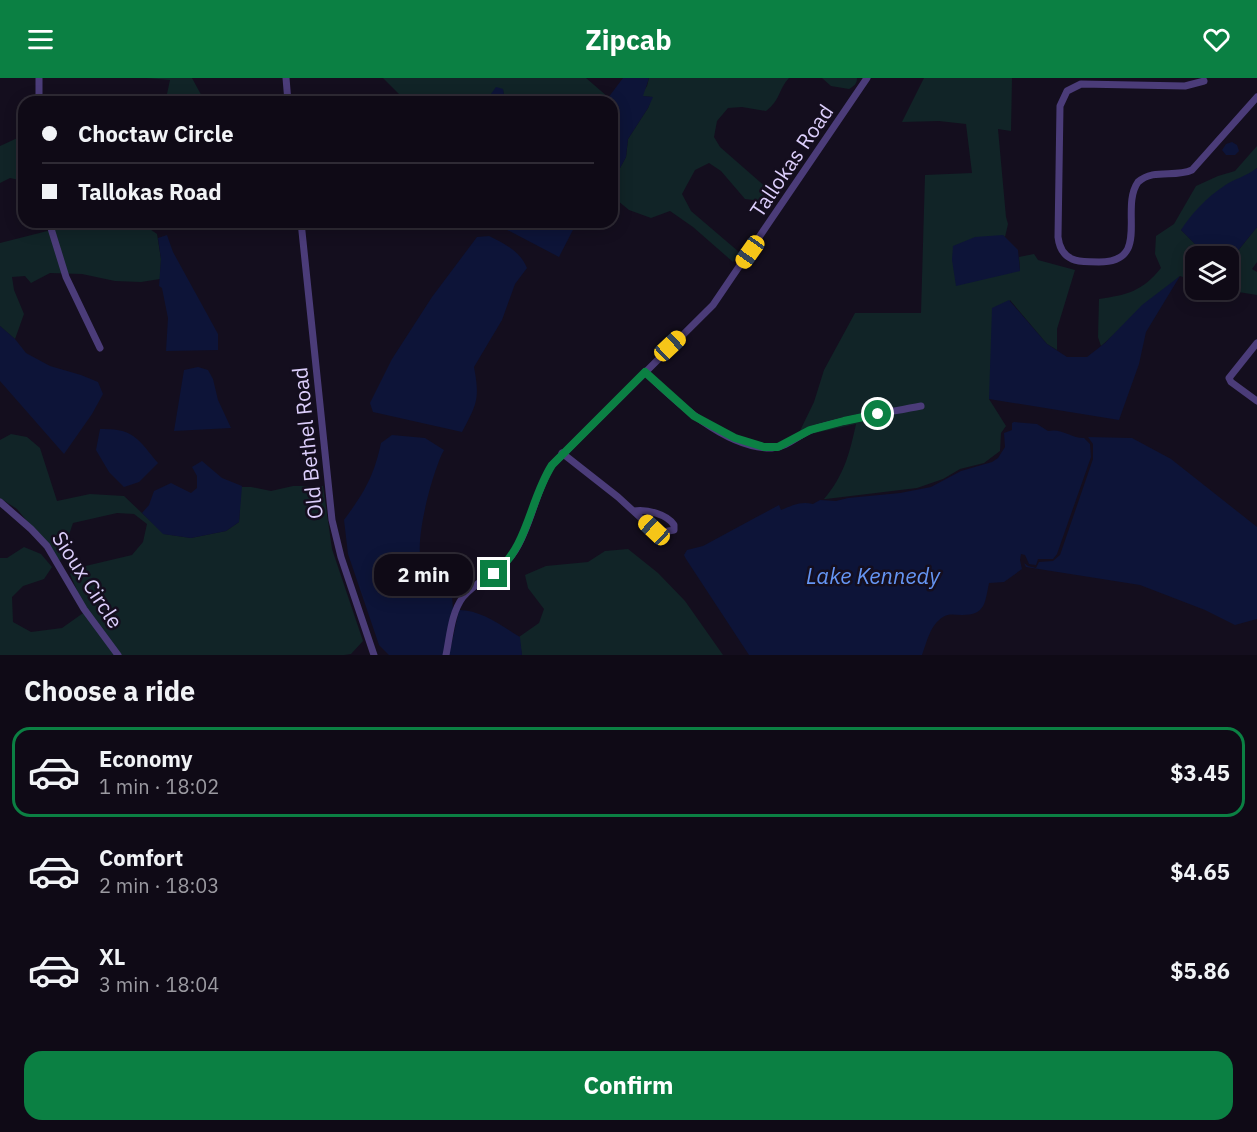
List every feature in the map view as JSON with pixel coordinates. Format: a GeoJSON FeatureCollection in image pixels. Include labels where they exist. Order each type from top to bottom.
{"type":"FeatureCollection","features":[{"type":"Feature","properties":{"kind":"street"},"geometry":{"type":"LineString","coordinates":[[39,78],[39,96]]}},
{"type":"Feature","properties":{"kind":"street"},"geometry":{"type":"LineString","coordinates":[[286,78],[288,96]]}},
{"type":"Feature","properties":{"kind":"street","name":"Tallokas Road"},"geometry":{"type":"LineString","coordinates":[[446,655],[455,612],[462,599],[498,570],[514,552],[523,536],[545,475],[562,453],[709,310],[724,292],[867,78]]}},
{"type":"Feature","properties":{"kind":"street"},"geometry":{"type":"LineString","coordinates":[[1204,81],[1185,86],[1081,84],[1071,88],[1064,95],[1060,106],[1058,237],[1059,246],[1066,255],[1074,260],[1099,262],[1113,261],[1124,255],[1131,240],[1132,197],[1138,182],[1147,175],[1183,173],[1192,170],[1257,97]]}},
{"type":"Feature","properties":{"kind":"street"},"geometry":{"type":"LineString","coordinates":[[51,228],[66,277],[100,348]]}},
{"type":"Feature","properties":{"kind":"street","name":"Old Bethel Road"},"geometry":{"type":"LineString","coordinates":[[302,228],[332,520],[341,557],[374,655]]}},
{"type":"Feature","properties":{"kind":"street"},"geometry":{"type":"LineString","coordinates":[[1257,343],[1229,378],[1231,382],[1257,401]]}},
{"type":"Feature","properties":{"kind":"street"},"geometry":{"type":"LineString","coordinates":[[645,372],[694,416],[735,438],[764,447],[778,447],[810,430],[844,421],[921,406]]}},
{"type":"Feature","properties":{"kind":"street"},"geometry":{"type":"LineString","coordinates":[[562,453],[657,531],[669,532],[674,528],[672,521],[667,517],[644,510],[634,511]]}},
{"type":"Feature","properties":{"kind":"street","name":"Sioux Circle"},"geometry":{"type":"LineString","coordinates":[[0,502],[47,546],[84,609],[118,655]]}},
{"type":"Feature","properties":{"kind":"green space"},"geometry":{"type":"Polygon","coordinates":[[[146,78],[192,78],[202,96],[168,96],[170,80],[146,78]]]}},
{"type":"Feature","properties":{"kind":"green space"},"geometry":{"type":"Polygon","coordinates":[[[383,78],[586,78],[607,96],[504,96],[503,90],[492,94],[492,96],[401,96],[383,78]]]}},
{"type":"Feature","properties":{"kind":"green space"},"geometry":{"type":"Polygon","coordinates":[[[649,78],[789,78],[766,111],[742,107],[728,108],[717,121],[714,137],[720,147],[769,190],[762,201],[745,199],[721,171],[709,163],[695,170],[682,194],[691,211],[739,252],[733,262],[693,227],[670,211],[651,218],[629,210],[618,201],[618,169],[626,157],[628,139],[648,108],[652,97],[643,96],[649,78]]]}},
{"type":"Feature","properties":{"kind":"green space"},"geometry":{"type":"Polygon","coordinates":[[[822,78],[857,78],[855,85],[849,89],[831,86],[822,78]]]}},
{"type":"Feature","properties":{"kind":"green space"},"geometry":{"type":"Polygon","coordinates":[[[924,78],[1012,78],[1011,131],[998,129],[1008,224],[1005,237],[1003,235],[1020,271],[1019,257],[1034,254],[1038,260],[1075,270],[1057,329],[1057,350],[1047,344],[1010,300],[989,399],[1006,426],[1001,433],[1000,451],[984,463],[960,469],[943,479],[917,488],[824,499],[837,482],[856,424],[797,437],[814,402],[824,370],[855,313],[921,313],[925,175],[972,173],[966,124],[939,121],[902,122],[924,78]]]}},
{"type":"Feature","properties":{"kind":"green space"},"geometry":{"type":"Polygon","coordinates":[[[18,138],[18,180],[10,178],[0,183],[0,146],[18,138]]]}},
{"type":"Feature","properties":{"kind":"green space"},"geometry":{"type":"Polygon","coordinates":[[[1257,146],[1257,168],[1181,230],[1197,246],[1185,246],[1185,278],[1180,276],[1101,346],[1098,337],[1099,299],[1134,291],[1148,282],[1161,268],[1155,254],[1156,236],[1174,224],[1196,186],[1235,171],[1257,146]]]}},
{"type":"Feature","properties":{"kind":"green space"},"geometry":{"type":"Polygon","coordinates":[[[1257,227],[1257,262],[1252,269],[1257,272],[1257,295],[1239,292],[1239,250],[1257,227]]]}},
{"type":"Feature","properties":{"kind":"green space"},"geometry":{"type":"Polygon","coordinates":[[[59,228],[148,228],[157,234],[161,259],[160,279],[141,282],[115,281],[82,274],[50,273],[31,283],[25,276],[12,277],[14,290],[24,314],[15,339],[0,326],[0,243],[59,228]]]}},
{"type":"Feature","properties":{"kind":"green space"},"geometry":{"type":"Polygon","coordinates":[[[11,434],[27,437],[40,448],[57,501],[90,494],[124,496],[164,534],[191,538],[226,531],[239,522],[241,487],[271,491],[293,486],[323,486],[332,549],[363,641],[351,654],[344,655],[0,655],[0,558],[7,558],[24,547],[41,554],[52,567],[44,579],[23,586],[12,597],[13,622],[31,632],[62,628],[86,611],[70,574],[77,568],[132,555],[143,542],[147,524],[134,514],[117,513],[73,523],[60,561],[17,509],[0,498],[0,440],[11,434]]]}},
{"type":"Feature","properties":{"kind":"green space"},"geometry":{"type":"Polygon","coordinates":[[[628,549],[658,573],[685,601],[723,655],[522,655],[519,637],[539,623],[544,609],[528,588],[525,575],[546,566],[588,562],[605,551],[628,549]]]}},
{"type":"Feature","properties":{"kind":"water"},"geometry":{"type":"Polygon","coordinates":[[[623,78],[649,78],[643,96],[653,97],[628,139],[626,157],[618,169],[618,96],[610,96],[623,78]]]}},
{"type":"Feature","properties":{"kind":"water"},"geometry":{"type":"Polygon","coordinates":[[[496,87],[503,89],[504,96],[492,96],[496,87]]]}},
{"type":"Feature","properties":{"kind":"water"},"geometry":{"type":"Polygon","coordinates":[[[1232,142],[1237,145],[1239,151],[1235,155],[1226,155],[1222,150],[1226,144],[1232,142]]]}},
{"type":"Feature","properties":{"kind":"water"},"geometry":{"type":"Polygon","coordinates":[[[1257,168],[1257,227],[1239,250],[1239,246],[1197,246],[1181,230],[1212,195],[1257,168]]]}},
{"type":"Feature","properties":{"kind":"water"},"geometry":{"type":"Polygon","coordinates":[[[503,228],[574,228],[559,257],[503,228]]]}},
{"type":"Feature","properties":{"kind":"water"},"geometry":{"type":"Polygon","coordinates":[[[167,235],[173,252],[218,334],[218,350],[166,351],[168,318],[162,288],[159,286],[161,259],[158,238],[167,235]]]}},
{"type":"Feature","properties":{"kind":"water"},"geometry":{"type":"Polygon","coordinates":[[[1003,235],[1018,250],[1020,271],[956,286],[952,260],[953,246],[975,237],[1003,235]]]}},
{"type":"Feature","properties":{"kind":"water"},"geometry":{"type":"Polygon","coordinates":[[[489,236],[516,253],[527,268],[515,284],[502,320],[474,367],[477,387],[476,401],[462,432],[373,412],[370,403],[392,359],[432,297],[477,237],[489,236]]]}},
{"type":"Feature","properties":{"kind":"water"},"geometry":{"type":"Polygon","coordinates":[[[1180,276],[1146,332],[1139,364],[1119,420],[989,399],[992,308],[1009,300],[1047,344],[1067,357],[1087,357],[1105,343],[1142,305],[1180,276]]]}},
{"type":"Feature","properties":{"kind":"water"},"geometry":{"type":"Polygon","coordinates":[[[0,326],[26,353],[50,366],[98,382],[103,394],[64,454],[0,381],[0,326]]]}},
{"type":"Feature","properties":{"kind":"water"},"geometry":{"type":"Polygon","coordinates":[[[198,367],[208,370],[213,379],[218,400],[231,428],[174,431],[184,370],[198,367]]]}},
{"type":"Feature","properties":{"kind":"water","name":"Lake Kennedy"},"geometry":{"type":"Polygon","coordinates":[[[1014,422],[1037,424],[1048,431],[1053,430],[1084,438],[1090,444],[1091,457],[1057,554],[1053,559],[1038,559],[1036,565],[1029,564],[1025,555],[1021,554],[1022,569],[1004,582],[989,583],[985,601],[980,610],[970,614],[948,615],[935,624],[922,655],[749,655],[684,555],[687,550],[703,546],[779,505],[781,510],[801,503],[813,504],[820,500],[836,501],[931,487],[961,471],[998,458],[1005,447],[1004,433],[1012,430],[1014,422]]]}},
{"type":"Feature","properties":{"kind":"water"},"geometry":{"type":"Polygon","coordinates":[[[100,429],[128,433],[140,441],[158,463],[139,482],[124,487],[109,472],[96,450],[100,429]]]}},
{"type":"Feature","properties":{"kind":"water"},"geometry":{"type":"Polygon","coordinates":[[[392,435],[425,438],[444,450],[435,473],[420,540],[422,564],[430,573],[441,577],[452,595],[453,610],[443,655],[389,655],[379,645],[348,554],[344,520],[367,484],[381,443],[392,435]]]}},
{"type":"Feature","properties":{"kind":"water"},"geometry":{"type":"Polygon","coordinates":[[[1088,437],[1132,438],[1171,459],[1257,527],[1257,619],[1235,625],[1205,610],[1140,585],[1026,567],[1024,563],[1036,568],[1039,562],[1053,561],[1060,555],[1093,459],[1093,444],[1088,437]]]}},
{"type":"Feature","properties":{"kind":"water"},"geometry":{"type":"Polygon","coordinates":[[[202,461],[222,478],[242,486],[239,522],[226,531],[191,538],[163,534],[142,513],[149,505],[154,491],[171,483],[191,493],[197,488],[197,476],[192,467],[202,461]]]}},
{"type":"Feature","properties":{"kind":"water"},"geometry":{"type":"Polygon","coordinates":[[[459,610],[483,616],[520,637],[522,655],[449,655],[459,610]]]}},
{"type":"Feature","properties":{"kind":"route"},"geometry":{"type":"LineString","coordinates":[[494,574],[508,561],[520,542],[543,479],[552,465],[645,372],[694,416],[716,430],[756,446],[778,447],[788,444],[810,430],[878,414]]}}]}
